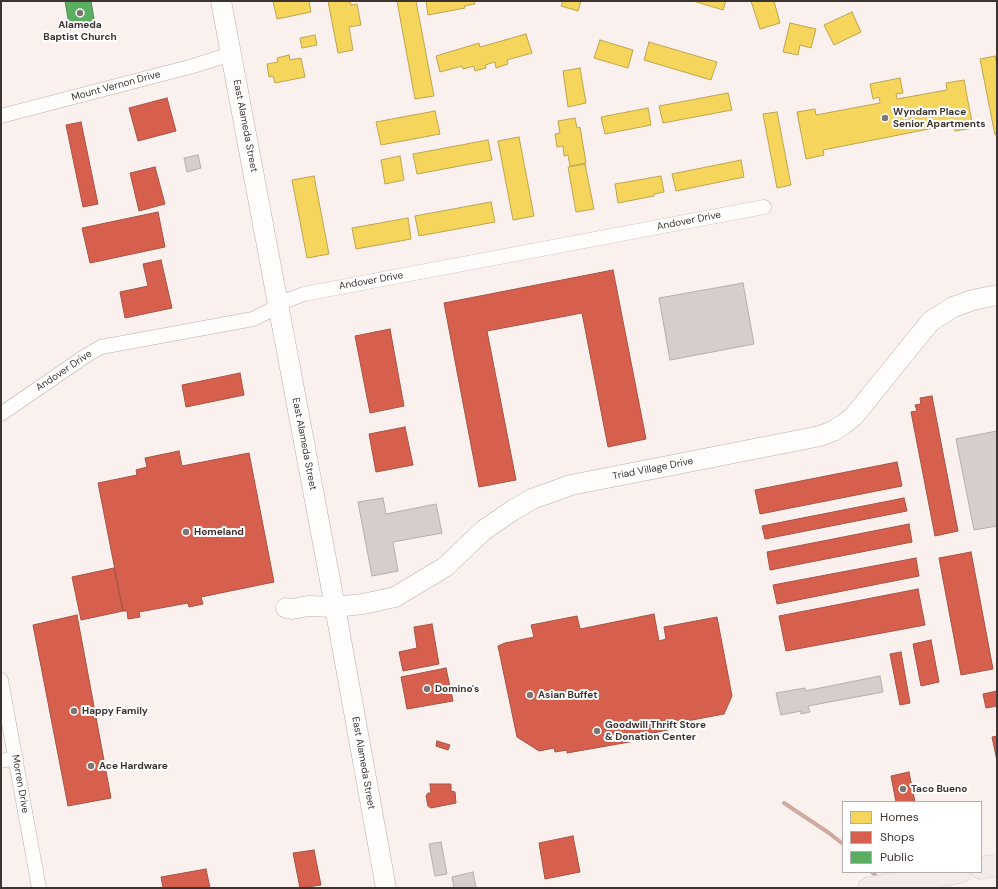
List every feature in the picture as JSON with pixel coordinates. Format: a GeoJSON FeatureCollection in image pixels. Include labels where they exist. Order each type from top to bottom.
{"type":"FeatureCollection","features":[{"type":"Feature","properties":{"kind":"main road"},"geometry":{"type":"LineString","coordinates":[[982,868],[997,865]]}},
{"type":"Feature","properties":{"kind":"main road"},"geometry":{"type":"LineString","coordinates":[[872,887],[955,873]]}},
{"type":"Feature","properties":{"kind":"street","name":"East Alameda Street"},"geometry":{"type":"LineString","coordinates":[[221,1],[335,607],[386,888]]}},
{"type":"Feature","properties":{"kind":"street","name":"Mount Vernon Drive"},"geometry":{"type":"LineString","coordinates":[[1,116],[193,66],[231,54]]}},
{"type":"Feature","properties":{"kind":"street","name":"Andover Drive"},"geometry":{"type":"LineString","coordinates":[[1,414],[101,347],[253,319],[269,311],[278,304],[304,294],[559,247],[764,207]]}},
{"type":"Feature","properties":{"kind":"street","name":"Triad Village Drive"},"geometry":{"type":"LineString","coordinates":[[286,608],[292,609],[308,606],[335,607],[364,604],[395,597],[445,567],[484,530],[513,510],[532,499],[571,485],[820,436],[833,431],[854,416],[930,322],[953,307],[973,300],[997,295]]}},
{"type":"Feature","properties":{"kind":"street","name":"Morren Drive"},"geometry":{"type":"LineString","coordinates":[[1,680],[39,888]]}},
{"type":"Feature","properties":{"kind":"street"},"geometry":{"type":"LineString","coordinates":[[1,761],[16,758]]}},
{"type":"Feature","properties":{"kind":"building: Homes"},"geometry":{"type":"Polygon","coordinates":[[[273,1],[309,1],[311,12],[277,19],[273,1]]]}},
{"type":"Feature","properties":{"kind":"building: Homes"},"geometry":{"type":"Polygon","coordinates":[[[328,1],[350,1],[351,5],[357,4],[361,25],[349,27],[353,50],[338,53],[328,1]]]}},
{"type":"Feature","properties":{"kind":"building: Homes"},"geometry":{"type":"Polygon","coordinates":[[[397,1],[416,1],[434,96],[415,99],[397,1]]]}},
{"type":"Feature","properties":{"kind":"building: Homes"},"geometry":{"type":"Polygon","coordinates":[[[426,1],[474,1],[475,4],[464,6],[465,8],[428,15],[426,1]]]}},
{"type":"Feature","properties":{"kind":"building: Homes"},"geometry":{"type":"Polygon","coordinates":[[[563,1],[581,1],[578,11],[561,6],[563,1]]]}},
{"type":"Feature","properties":{"kind":"building: Homes"},"geometry":{"type":"Polygon","coordinates":[[[693,1],[726,1],[723,10],[693,1]]]}},
{"type":"Feature","properties":{"kind":"building: Homes"},"geometry":{"type":"Polygon","coordinates":[[[751,1],[774,1],[780,23],[760,29],[751,1]]]}},
{"type":"Feature","properties":{"kind":"building: Homes"},"geometry":{"type":"Polygon","coordinates":[[[852,12],[861,32],[834,45],[824,25],[852,12]]]}},
{"type":"Feature","properties":{"kind":"building: Homes"},"geometry":{"type":"Polygon","coordinates":[[[790,23],[816,29],[811,48],[800,45],[798,55],[783,52],[790,23]]]}},
{"type":"Feature","properties":{"kind":"building: Homes"},"geometry":{"type":"Polygon","coordinates":[[[526,34],[532,53],[507,60],[508,64],[496,68],[495,62],[485,65],[486,68],[475,71],[474,66],[463,69],[462,66],[440,72],[436,56],[479,43],[480,47],[526,34]]]}},
{"type":"Feature","properties":{"kind":"building: Homes"},"geometry":{"type":"Polygon","coordinates":[[[315,35],[317,45],[302,48],[300,38],[315,35]]]}},
{"type":"Feature","properties":{"kind":"building: Homes"},"geometry":{"type":"Polygon","coordinates":[[[600,40],[633,50],[628,68],[594,58],[600,40]]]}},
{"type":"Feature","properties":{"kind":"building: Homes"},"geometry":{"type":"Polygon","coordinates":[[[649,42],[717,62],[711,80],[644,60],[649,42]]]}},
{"type":"Feature","properties":{"kind":"building: Homes"},"geometry":{"type":"Polygon","coordinates":[[[289,55],[290,60],[301,58],[305,77],[275,83],[273,76],[269,77],[267,64],[278,62],[277,58],[289,55]]]}},
{"type":"Feature","properties":{"kind":"building: Homes"},"geometry":{"type":"Polygon","coordinates":[[[995,56],[997,66],[997,135],[995,135],[980,59],[995,56]]]}},
{"type":"Feature","properties":{"kind":"building: Homes"},"geometry":{"type":"Polygon","coordinates":[[[580,68],[586,103],[568,107],[563,71],[580,68]]]}},
{"type":"Feature","properties":{"kind":"building: Homes","name":"Wyndam Place Senior Apartments"},"geometry":{"type":"Polygon","coordinates":[[[900,78],[903,93],[896,94],[897,99],[947,90],[946,83],[964,80],[973,128],[955,131],[954,124],[823,150],[824,155],[806,159],[797,112],[815,109],[816,115],[880,103],[879,97],[873,99],[870,84],[900,78]]]}},
{"type":"Feature","properties":{"kind":"building: Homes"},"geometry":{"type":"Polygon","coordinates":[[[728,93],[732,110],[663,123],[659,106],[728,93]]]}},
{"type":"Feature","properties":{"kind":"building: Homes"},"geometry":{"type":"Polygon","coordinates":[[[648,108],[651,125],[605,134],[601,117],[648,108]]]}},
{"type":"Feature","properties":{"kind":"building: Homes"},"geometry":{"type":"Polygon","coordinates":[[[435,111],[440,134],[381,145],[376,122],[435,111]]]}},
{"type":"Feature","properties":{"kind":"building: Homes"},"geometry":{"type":"Polygon","coordinates":[[[777,112],[791,185],[777,188],[763,114],[777,112]]]}},
{"type":"Feature","properties":{"kind":"building: Homes"},"geometry":{"type":"Polygon","coordinates":[[[575,118],[577,128],[580,127],[586,163],[570,166],[568,155],[564,156],[563,146],[557,147],[555,134],[560,133],[558,121],[575,118]]]}},
{"type":"Feature","properties":{"kind":"building: Homes"},"geometry":{"type":"Polygon","coordinates":[[[519,137],[534,216],[513,220],[498,141],[519,137]]]}},
{"type":"Feature","properties":{"kind":"building: Homes"},"geometry":{"type":"Polygon","coordinates":[[[488,140],[492,160],[417,174],[413,154],[488,140]]]}},
{"type":"Feature","properties":{"kind":"building: Homes"},"geometry":{"type":"Polygon","coordinates":[[[400,156],[404,180],[385,184],[381,160],[400,156]]]}},
{"type":"Feature","properties":{"kind":"building: Homes"},"geometry":{"type":"Polygon","coordinates":[[[741,160],[744,177],[676,191],[672,174],[741,160]]]}},
{"type":"Feature","properties":{"kind":"building: Homes"},"geometry":{"type":"Polygon","coordinates":[[[585,164],[594,209],[576,212],[568,167],[585,164]]]}},
{"type":"Feature","properties":{"kind":"building: Homes"},"geometry":{"type":"Polygon","coordinates":[[[314,176],[329,254],[307,258],[292,180],[314,176]]]}},
{"type":"Feature","properties":{"kind":"building: Homes"},"geometry":{"type":"Polygon","coordinates":[[[661,176],[664,192],[654,194],[654,196],[618,203],[615,184],[661,176]]]}},
{"type":"Feature","properties":{"kind":"building: Homes"},"geometry":{"type":"Polygon","coordinates":[[[491,202],[495,222],[419,236],[415,216],[491,202]]]}},
{"type":"Feature","properties":{"kind":"building: Homes"},"geometry":{"type":"Polygon","coordinates":[[[408,218],[411,239],[356,249],[352,228],[408,218]]]}},
{"type":"Feature","properties":{"kind":"building: Shops"},"geometry":{"type":"Polygon","coordinates":[[[167,98],[176,131],[138,141],[129,108],[167,98]]]}},
{"type":"Feature","properties":{"kind":"building: Shops"},"geometry":{"type":"Polygon","coordinates":[[[81,122],[98,204],[83,207],[66,125],[81,122]]]}},
{"type":"Feature","properties":{"kind":"building: Shops"},"geometry":{"type":"Polygon","coordinates":[[[155,167],[165,204],[139,211],[130,173],[155,167]]]}},
{"type":"Feature","properties":{"kind":"building: Shops"},"geometry":{"type":"Polygon","coordinates":[[[158,212],[165,247],[90,263],[82,228],[158,212]]]}},
{"type":"Feature","properties":{"kind":"building: Shops"},"geometry":{"type":"Polygon","coordinates":[[[161,260],[172,308],[125,318],[120,292],[148,286],[143,264],[161,260]]]}},
{"type":"Feature","properties":{"kind":"building: Shops"},"geometry":{"type":"Polygon","coordinates":[[[613,270],[646,439],[608,447],[582,313],[487,331],[516,480],[479,487],[444,303],[613,270]]]}},
{"type":"Feature","properties":{"kind":"building: Shops"},"geometry":{"type":"Polygon","coordinates":[[[390,329],[404,406],[370,413],[355,336],[390,329]]]}},
{"type":"Feature","properties":{"kind":"building: Shops"},"geometry":{"type":"Polygon","coordinates":[[[240,373],[244,395],[186,407],[182,385],[240,373]]]}},
{"type":"Feature","properties":{"kind":"building: Shops"},"geometry":{"type":"Polygon","coordinates":[[[932,396],[958,531],[935,536],[911,412],[917,411],[915,405],[921,404],[920,398],[932,396]]]}},
{"type":"Feature","properties":{"kind":"building: Shops"},"geometry":{"type":"Polygon","coordinates":[[[405,427],[413,465],[376,472],[369,434],[405,427]]]}},
{"type":"Feature","properties":{"kind":"building: Shops","name":"Homeland"},"geometry":{"type":"Polygon","coordinates":[[[179,451],[182,466],[249,453],[274,582],[201,597],[203,604],[189,607],[188,603],[139,612],[140,617],[128,619],[127,611],[123,611],[98,483],[137,475],[136,470],[147,467],[145,458],[179,451]]]}},
{"type":"Feature","properties":{"kind":"building: Shops"},"geometry":{"type":"Polygon","coordinates":[[[897,462],[902,486],[760,514],[755,490],[897,462]]]}},
{"type":"Feature","properties":{"kind":"building: Shops"},"geometry":{"type":"Polygon","coordinates":[[[904,498],[907,511],[765,539],[762,526],[904,498]]]}},
{"type":"Feature","properties":{"kind":"building: Shops"},"geometry":{"type":"Polygon","coordinates":[[[909,524],[912,542],[770,570],[767,552],[909,524]]]}},
{"type":"Feature","properties":{"kind":"building: Shops"},"geometry":{"type":"Polygon","coordinates":[[[971,552],[993,669],[961,675],[939,558],[971,552]]]}},
{"type":"Feature","properties":{"kind":"building: Shops"},"geometry":{"type":"Polygon","coordinates":[[[916,558],[919,576],[777,604],[773,585],[916,558]]]}},
{"type":"Feature","properties":{"kind":"building: Shops"},"geometry":{"type":"Polygon","coordinates":[[[114,568],[123,611],[81,620],[72,577],[114,568]]]}},
{"type":"Feature","properties":{"kind":"building: Shops"},"geometry":{"type":"Polygon","coordinates":[[[918,589],[925,625],[786,651],[779,616],[918,589]]]}},
{"type":"Feature","properties":{"kind":"building: Shops"},"geometry":{"type":"Polygon","coordinates":[[[654,614],[659,641],[666,639],[664,627],[717,617],[732,696],[724,714],[676,723],[677,728],[634,737],[635,741],[567,753],[567,750],[555,752],[554,748],[539,751],[517,737],[498,646],[505,643],[534,637],[531,625],[577,616],[580,629],[654,614]]]}},
{"type":"Feature","properties":{"kind":"building: Shops"},"geometry":{"type":"Polygon","coordinates":[[[77,615],[111,798],[68,806],[33,625],[77,615]]]}},
{"type":"Feature","properties":{"kind":"building: Shops"},"geometry":{"type":"Polygon","coordinates":[[[432,624],[439,664],[403,671],[399,652],[417,648],[414,627],[432,624]]]}},
{"type":"Feature","properties":{"kind":"building: Shops"},"geometry":{"type":"Polygon","coordinates":[[[931,640],[939,682],[921,686],[913,644],[931,640]]]}},
{"type":"Feature","properties":{"kind":"building: Shops"},"geometry":{"type":"Polygon","coordinates":[[[901,652],[910,703],[900,705],[890,654],[901,652]]]}},
{"type":"Feature","properties":{"kind":"building: Shops","name":"Domino's"},"geometry":{"type":"Polygon","coordinates":[[[446,668],[453,701],[407,709],[401,677],[446,668]]]}},
{"type":"Feature","properties":{"kind":"building: Shops"},"geometry":{"type":"Polygon","coordinates":[[[997,691],[997,706],[986,708],[983,694],[997,691]]]}},
{"type":"Feature","properties":{"kind":"building: Shops"},"geometry":{"type":"Polygon","coordinates":[[[997,736],[997,761],[992,737],[997,736]]]}},
{"type":"Feature","properties":{"kind":"building: Shops"},"geometry":{"type":"Polygon","coordinates":[[[437,741],[450,745],[448,750],[436,746],[437,741]]]}},
{"type":"Feature","properties":{"kind":"building: Shops","name":"Taco Bueno"},"geometry":{"type":"Polygon","coordinates":[[[909,772],[915,801],[896,801],[891,776],[909,772]]]}},
{"type":"Feature","properties":{"kind":"building: Shops"},"geometry":{"type":"Polygon","coordinates":[[[430,784],[451,784],[451,791],[455,792],[456,803],[431,808],[428,806],[426,796],[428,793],[431,793],[430,784]]]}},
{"type":"Feature","properties":{"kind":"building: Shops"},"geometry":{"type":"Polygon","coordinates":[[[573,836],[580,872],[545,879],[539,843],[573,836]]]}},
{"type":"Feature","properties":{"kind":"building: Shops"},"geometry":{"type":"Polygon","coordinates":[[[314,850],[321,885],[300,888],[293,853],[314,850]]]}},
{"type":"Feature","properties":{"kind":"building: Shops"},"geometry":{"type":"Polygon","coordinates":[[[206,869],[210,888],[163,888],[161,877],[206,869]]]}},
{"type":"Feature","properties":{"kind":"building: Public","name":"Alameda Baptist Church"},"geometry":{"type":"Polygon","coordinates":[[[65,1],[91,1],[95,25],[70,30],[65,1]]]}},
{"type":"Feature","properties":{"kind":"building: Other"},"geometry":{"type":"Polygon","coordinates":[[[198,155],[201,168],[187,172],[184,158],[198,155]]]}},
{"type":"Feature","properties":{"kind":"building: Other"},"geometry":{"type":"Polygon","coordinates":[[[743,283],[754,344],[670,360],[659,298],[743,283]]]}},
{"type":"Feature","properties":{"kind":"building: Other"},"geometry":{"type":"Polygon","coordinates":[[[997,431],[997,526],[974,530],[956,439],[997,431]]]}},
{"type":"Feature","properties":{"kind":"building: Other"},"geometry":{"type":"Polygon","coordinates":[[[383,498],[386,514],[436,504],[442,533],[393,542],[398,571],[372,576],[358,502],[383,498]]]}},
{"type":"Feature","properties":{"kind":"building: Other"},"geometry":{"type":"Polygon","coordinates":[[[880,676],[883,692],[808,706],[810,712],[801,714],[801,711],[781,715],[776,693],[805,688],[805,691],[880,676]]]}},
{"type":"Feature","properties":{"kind":"building: Other"},"geometry":{"type":"Polygon","coordinates":[[[441,842],[447,874],[435,876],[429,844],[441,842]]]}},
{"type":"Feature","properties":{"kind":"building: Other"},"geometry":{"type":"Polygon","coordinates":[[[473,872],[476,888],[454,888],[452,877],[473,872]]]}},
{"type":"Feature","properties":{"kind":"waterway"},"geometry":{"type":"LineString","coordinates":[[784,803],[842,843]]}},
{"type":"Feature","properties":{"kind":"waterway"},"geometry":{"type":"LineString","coordinates":[[873,873],[879,879]]}},
{"type":"Feature","properties":{"kind":"place","name":"Alameda Baptist Church"},"geometry":{"type":"Point","coordinates":[80,13]}},
{"type":"Feature","properties":{"kind":"place","name":"Wyndam Place Senior Apartments"},"geometry":{"type":"Point","coordinates":[885,118]}},
{"type":"Feature","properties":{"kind":"place","name":"Homeland"},"geometry":{"type":"Point","coordinates":[186,532]}},
{"type":"Feature","properties":{"kind":"place","name":"Domino's"},"geometry":{"type":"Point","coordinates":[427,689]}},
{"type":"Feature","properties":{"kind":"place","name":"Asian Buffet"},"geometry":{"type":"Point","coordinates":[530,695]}},
{"type":"Feature","properties":{"kind":"place","name":"Happy Family"},"geometry":{"type":"Point","coordinates":[74,711]}},
{"type":"Feature","properties":{"kind":"place","name":"Goodwill Thrift Store & Donation Center"},"geometry":{"type":"Point","coordinates":[597,731]}},
{"type":"Feature","properties":{"kind":"place","name":"Ace Hardware"},"geometry":{"type":"Point","coordinates":[91,766]}},
{"type":"Feature","properties":{"kind":"place","name":"Taco Bueno"},"geometry":{"type":"Point","coordinates":[903,789]}}]}
